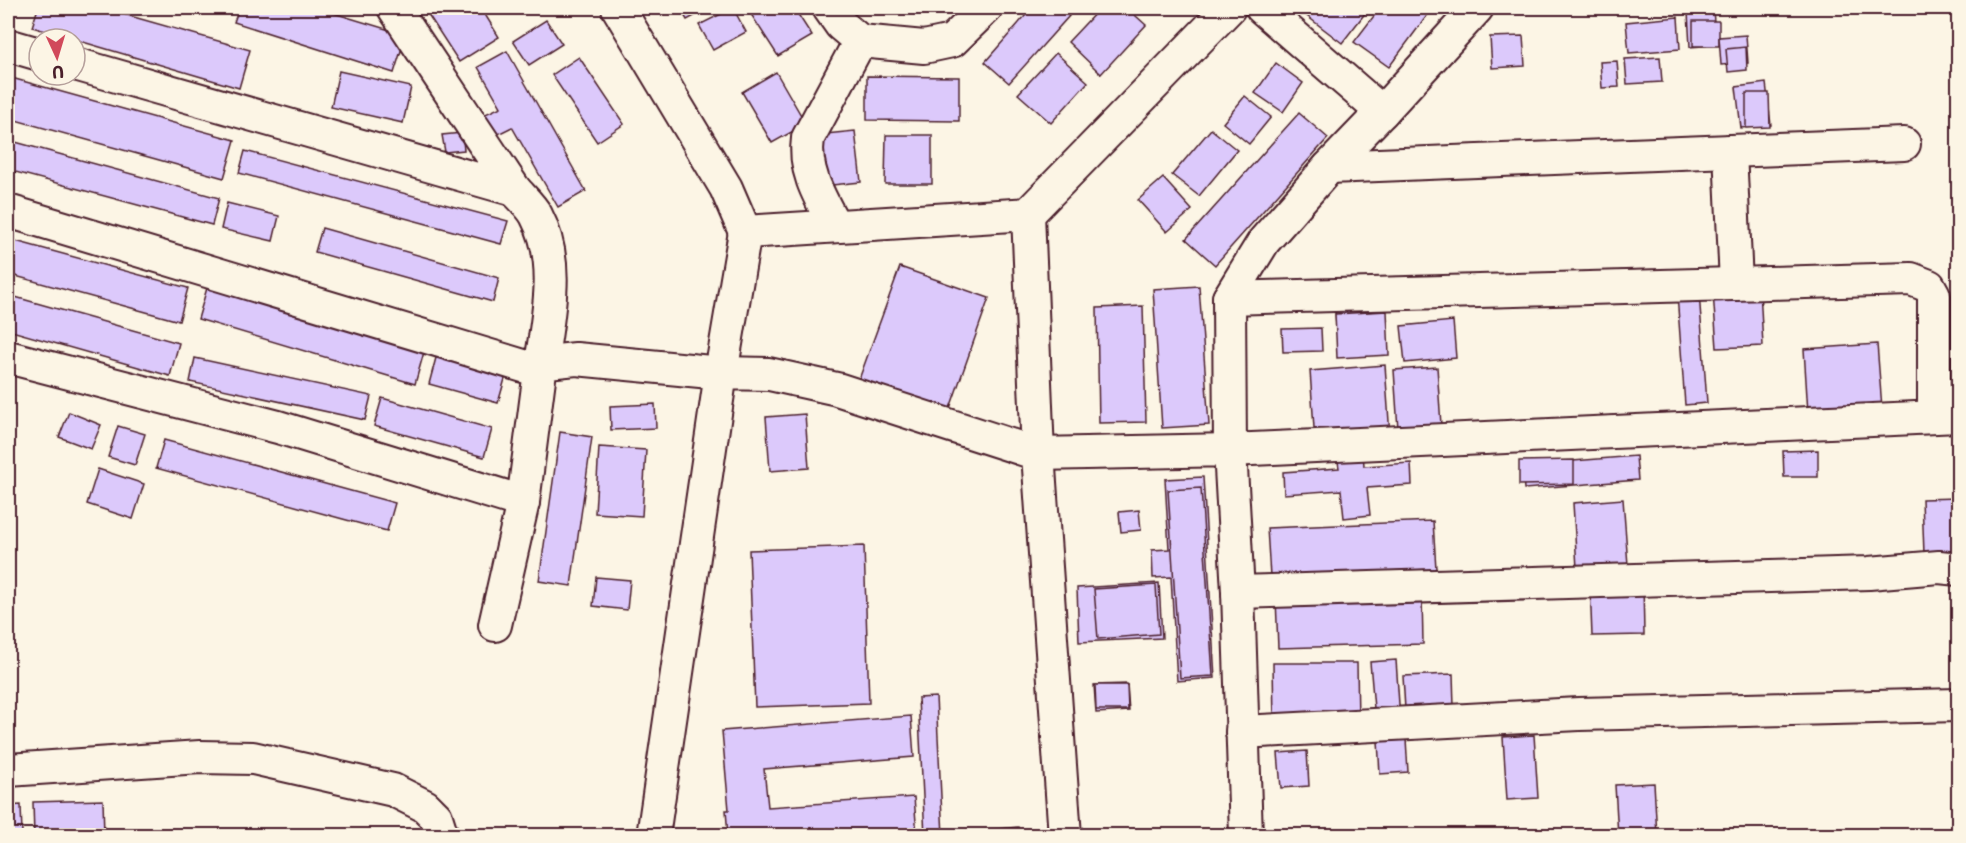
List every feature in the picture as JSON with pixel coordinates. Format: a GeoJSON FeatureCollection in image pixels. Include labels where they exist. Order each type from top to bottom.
{"type":"FeatureCollection","features":[{"type":"Feature","properties":{"kind":"street"},"geometry":{"type":"LineString","coordinates":[[394,8],[515,189],[535,214],[547,245],[552,272],[522,502],[495,625]]}},
{"type":"Feature","properties":{"kind":"street"},"geometry":{"type":"LineString","coordinates":[[618,8],[726,188],[745,232],[721,373],[653,836]]}},
{"type":"Feature","properties":{"kind":"street"},"geometry":{"type":"LineString","coordinates":[[829,8],[841,25],[860,41],[924,47],[952,40],[986,8]]}},
{"type":"Feature","properties":{"kind":"street"},"geometry":{"type":"LineString","coordinates":[[745,232],[1028,214],[1229,8]]}},
{"type":"Feature","properties":{"kind":"street"},"geometry":{"type":"LineString","coordinates":[[1262,8],[1382,112]]}},
{"type":"Feature","properties":{"kind":"street"},"geometry":{"type":"LineString","coordinates":[[1246,836],[1238,591],[1230,450],[1229,298],[1264,241],[1329,167],[1477,8]]}},
{"type":"Feature","properties":{"kind":"street"},"geometry":{"type":"LineString","coordinates":[[835,226],[817,194],[806,151],[808,138],[860,41]]}},
{"type":"Feature","properties":{"kind":"street"},"geometry":{"type":"LineString","coordinates":[[8,45],[27,51]]}},
{"type":"Feature","properties":{"kind":"street"},"geometry":{"type":"LineString","coordinates":[[87,67],[515,189]]}},
{"type":"Feature","properties":{"kind":"street"},"geometry":{"type":"LineString","coordinates":[[1329,167],[1904,144]]}},
{"type":"Feature","properties":{"kind":"street"},"geometry":{"type":"LineString","coordinates":[[1730,151],[1736,284]]}},
{"type":"Feature","properties":{"kind":"street"},"geometry":{"type":"LineString","coordinates":[[8,211],[540,371]]}},
{"type":"Feature","properties":{"kind":"street"},"geometry":{"type":"LineString","coordinates":[[1028,214],[1038,454],[1065,836]]}},
{"type":"Feature","properties":{"kind":"street"},"geometry":{"type":"LineString","coordinates":[[540,371],[547,362],[576,359],[721,373],[769,374],[837,388],[1038,454],[1230,450],[1946,417],[1936,306],[1929,286],[1911,279],[1229,298]]}},
{"type":"Feature","properties":{"kind":"street"},"geometry":{"type":"LineString","coordinates":[[8,357],[278,427],[522,502]]}},
{"type":"Feature","properties":{"kind":"street"},"geometry":{"type":"LineString","coordinates":[[1238,591],[1869,573],[1939,567],[1959,569]]}},
{"type":"Feature","properties":{"kind":"street"},"geometry":{"type":"LineString","coordinates":[[1242,732],[1579,714],[1959,705]]}},
{"type":"Feature","properties":{"kind":"street"},"geometry":{"type":"LineString","coordinates":[[8,770],[200,757],[253,758],[393,790],[425,806],[436,817],[442,836]]}},
{"type":"Feature","properties":{"kind":"building"},"geometry":{"type":"Polygon","coordinates":[[[38,8],[102,8],[250,50],[239,88],[87,43],[87,27],[32,27],[38,8]]]}},
{"type":"Feature","properties":{"kind":"building"},"geometry":{"type":"Polygon","coordinates":[[[239,8],[317,8],[406,35],[394,73],[234,22],[239,8]]]}},
{"type":"Feature","properties":{"kind":"building"},"geometry":{"type":"Polygon","coordinates":[[[424,8],[481,8],[499,37],[459,62],[424,8]]]}},
{"type":"Feature","properties":{"kind":"building"},"geometry":{"type":"Polygon","coordinates":[[[680,8],[709,8],[687,20],[680,8]]]}},
{"type":"Feature","properties":{"kind":"building"},"geometry":{"type":"Polygon","coordinates":[[[733,8],[746,32],[713,50],[699,25],[733,8]]]}},
{"type":"Feature","properties":{"kind":"building"},"geometry":{"type":"Polygon","coordinates":[[[747,8],[794,8],[812,36],[778,56],[747,8]]]}},
{"type":"Feature","properties":{"kind":"building"},"geometry":{"type":"Polygon","coordinates":[[[1032,8],[1058,8],[1069,16],[1009,83],[985,62],[1032,8]]]}},
{"type":"Feature","properties":{"kind":"building"},"geometry":{"type":"Polygon","coordinates":[[[1100,8],[1127,8],[1146,25],[1101,74],[1068,42],[1100,8]]]}},
{"type":"Feature","properties":{"kind":"building"},"geometry":{"type":"Polygon","coordinates":[[[1301,8],[1361,8],[1366,12],[1342,43],[1299,10],[1301,8]]]}},
{"type":"Feature","properties":{"kind":"building"},"geometry":{"type":"Polygon","coordinates":[[[1380,8],[1428,8],[1426,10],[1429,13],[1389,67],[1354,42],[1380,8]]]}},
{"type":"Feature","properties":{"kind":"building"},"geometry":{"type":"Polygon","coordinates":[[[1713,10],[1716,45],[1690,47],[1688,12],[1713,10]]]}},
{"type":"Feature","properties":{"kind":"building"},"geometry":{"type":"Polygon","coordinates":[[[1678,17],[1680,49],[1629,53],[1626,22],[1678,17]]]}},
{"type":"Feature","properties":{"kind":"building"},"geometry":{"type":"Polygon","coordinates":[[[546,20],[562,44],[529,65],[513,41],[546,20]]]}},
{"type":"Feature","properties":{"kind":"building"},"geometry":{"type":"Polygon","coordinates":[[[1693,21],[1719,21],[1719,46],[1693,46],[1693,21]]]}},
{"type":"Feature","properties":{"kind":"building"},"geometry":{"type":"Polygon","coordinates":[[[1746,35],[1748,63],[1721,65],[1719,37],[1746,35]]]}},
{"type":"Feature","properties":{"kind":"building"},"geometry":{"type":"Polygon","coordinates":[[[1523,36],[1525,66],[1492,68],[1490,37],[1523,36]]]}},
{"type":"Feature","properties":{"kind":"building"},"geometry":{"type":"Polygon","coordinates":[[[1746,47],[1747,70],[1728,72],[1726,49],[1746,47]]]}},
{"type":"Feature","properties":{"kind":"building"},"geometry":{"type":"Polygon","coordinates":[[[507,51],[586,191],[558,207],[512,127],[492,137],[481,116],[501,107],[478,67],[507,51]]]}},
{"type":"Feature","properties":{"kind":"building"},"geometry":{"type":"Polygon","coordinates":[[[1056,53],[1088,82],[1051,123],[1018,94],[1056,53]]]}},
{"type":"Feature","properties":{"kind":"building"},"geometry":{"type":"Polygon","coordinates":[[[579,57],[624,124],[597,142],[552,75],[579,57]]]}},
{"type":"Feature","properties":{"kind":"building"},"geometry":{"type":"Polygon","coordinates":[[[1660,57],[1662,82],[1627,84],[1625,59],[1660,57]]]}},
{"type":"Feature","properties":{"kind":"building"},"geometry":{"type":"Polygon","coordinates":[[[1617,61],[1619,87],[1602,88],[1600,62],[1617,61]]]}},
{"type":"Feature","properties":{"kind":"building"},"geometry":{"type":"Polygon","coordinates":[[[1276,63],[1303,83],[1283,112],[1255,93],[1276,63]]]}},
{"type":"Feature","properties":{"kind":"building"},"geometry":{"type":"Polygon","coordinates":[[[339,71],[411,87],[403,123],[331,107],[339,71]]]}},
{"type":"Feature","properties":{"kind":"building"},"geometry":{"type":"Polygon","coordinates":[[[776,72],[806,124],[772,143],[742,92],[776,72]]]}},
{"type":"Feature","properties":{"kind":"building"},"geometry":{"type":"Polygon","coordinates":[[[867,76],[959,77],[959,121],[867,120],[867,76]]]}},
{"type":"Feature","properties":{"kind":"building"},"geometry":{"type":"Polygon","coordinates":[[[8,77],[27,82],[27,87],[44,87],[235,140],[224,178],[8,118],[8,77]]]}},
{"type":"Feature","properties":{"kind":"building"},"geometry":{"type":"Polygon","coordinates":[[[1766,83],[1771,125],[1741,128],[1736,87],[1766,83]]]}},
{"type":"Feature","properties":{"kind":"building"},"geometry":{"type":"Polygon","coordinates":[[[1746,93],[1769,93],[1770,127],[1746,128],[1746,93]]]}},
{"type":"Feature","properties":{"kind":"building"},"geometry":{"type":"Polygon","coordinates":[[[1245,96],[1271,117],[1249,144],[1223,123],[1245,96]]]}},
{"type":"Feature","properties":{"kind":"building"},"geometry":{"type":"Polygon","coordinates":[[[1299,113],[1328,138],[1215,265],[1186,239],[1299,113]]]}},
{"type":"Feature","properties":{"kind":"building"},"geometry":{"type":"Polygon","coordinates":[[[1211,129],[1237,150],[1199,196],[1172,175],[1211,129]]]}},
{"type":"Feature","properties":{"kind":"building"},"geometry":{"type":"Polygon","coordinates":[[[855,131],[861,182],[822,186],[816,135],[855,131]]]}},
{"type":"Feature","properties":{"kind":"building"},"geometry":{"type":"Polygon","coordinates":[[[462,133],[464,150],[445,152],[442,135],[462,133]]]}},
{"type":"Feature","properties":{"kind":"building"},"geometry":{"type":"Polygon","coordinates":[[[886,135],[932,135],[932,184],[885,184],[886,135]]]}},
{"type":"Feature","properties":{"kind":"building"},"geometry":{"type":"Polygon","coordinates":[[[8,140],[219,198],[212,225],[8,170],[8,140]]]}},
{"type":"Feature","properties":{"kind":"building"},"geometry":{"type":"Polygon","coordinates":[[[245,151],[508,221],[501,244],[239,173],[245,151]]]}},
{"type":"Feature","properties":{"kind":"building"},"geometry":{"type":"Polygon","coordinates":[[[1163,178],[1192,210],[1167,232],[1138,200],[1163,178]]]}},
{"type":"Feature","properties":{"kind":"building"},"geometry":{"type":"Polygon","coordinates":[[[227,203],[279,216],[273,241],[221,229],[227,203]]]}},
{"type":"Feature","properties":{"kind":"building"},"geometry":{"type":"Polygon","coordinates":[[[322,228],[499,278],[493,302],[315,252],[322,228]]]}},
{"type":"Feature","properties":{"kind":"building"},"geometry":{"type":"Polygon","coordinates":[[[8,239],[188,288],[179,321],[8,274],[8,239]]]}},
{"type":"Feature","properties":{"kind":"building"},"geometry":{"type":"Polygon","coordinates":[[[900,267],[989,298],[948,414],[858,382],[900,267]]]}},
{"type":"Feature","properties":{"kind":"building"},"geometry":{"type":"Polygon","coordinates":[[[1199,286],[1209,425],[1162,428],[1153,289],[1199,286]]]}},
{"type":"Feature","properties":{"kind":"building"},"geometry":{"type":"Polygon","coordinates":[[[207,288],[424,352],[415,384],[198,319],[207,288]]]}},
{"type":"Feature","properties":{"kind":"building"},"geometry":{"type":"Polygon","coordinates":[[[1760,289],[1763,346],[1717,348],[1713,292],[1760,289]]]}},
{"type":"Feature","properties":{"kind":"building"},"geometry":{"type":"Polygon","coordinates":[[[1699,292],[1707,403],[1685,405],[1677,294],[1699,292]]]}},
{"type":"Feature","properties":{"kind":"building"},"geometry":{"type":"Polygon","coordinates":[[[8,295],[179,343],[170,376],[8,330],[8,295]]]}},
{"type":"Feature","properties":{"kind":"building"},"geometry":{"type":"Polygon","coordinates":[[[1143,306],[1146,422],[1099,423],[1097,308],[1143,306]]]}},
{"type":"Feature","properties":{"kind":"building"},"geometry":{"type":"Polygon","coordinates":[[[1384,306],[1388,350],[1338,353],[1335,311],[1384,306]]]}},
{"type":"Feature","properties":{"kind":"building"},"geometry":{"type":"Polygon","coordinates":[[[1387,311],[1389,355],[1337,358],[1335,314],[1387,311]]]}},
{"type":"Feature","properties":{"kind":"building"},"geometry":{"type":"Polygon","coordinates":[[[1453,321],[1456,358],[1405,363],[1401,326],[1453,321]]]}},
{"type":"Feature","properties":{"kind":"building"},"geometry":{"type":"Polygon","coordinates":[[[1321,328],[1322,351],[1283,352],[1282,329],[1321,328]]]}},
{"type":"Feature","properties":{"kind":"building"},"geometry":{"type":"Polygon","coordinates":[[[1877,344],[1882,408],[1808,413],[1804,349],[1877,344]]]}},
{"type":"Feature","properties":{"kind":"building"},"geometry":{"type":"Polygon","coordinates":[[[437,354],[507,372],[498,403],[429,384],[437,354]]]}},
{"type":"Feature","properties":{"kind":"building"},"geometry":{"type":"Polygon","coordinates":[[[195,358],[371,396],[365,420],[190,382],[195,358]]]}},
{"type":"Feature","properties":{"kind":"building"},"geometry":{"type":"Polygon","coordinates":[[[1385,365],[1390,436],[1315,442],[1310,371],[1385,365]]]}},
{"type":"Feature","properties":{"kind":"building"},"geometry":{"type":"Polygon","coordinates":[[[1437,367],[1441,425],[1398,429],[1394,370],[1437,367]]]}},
{"type":"Feature","properties":{"kind":"building"},"geometry":{"type":"Polygon","coordinates":[[[382,398],[492,429],[484,457],[374,426],[382,398]]]}},
{"type":"Feature","properties":{"kind":"building"},"geometry":{"type":"Polygon","coordinates":[[[655,404],[656,428],[611,430],[610,406],[655,404]]]}},
{"type":"Feature","properties":{"kind":"building"},"geometry":{"type":"Polygon","coordinates":[[[69,412],[101,425],[91,449],[59,437],[69,412]]]}},
{"type":"Feature","properties":{"kind":"building"},"geometry":{"type":"Polygon","coordinates":[[[805,414],[809,468],[770,471],[766,417],[805,414]]]}},
{"type":"Feature","properties":{"kind":"building"},"geometry":{"type":"Polygon","coordinates":[[[118,426],[145,434],[135,465],[108,457],[118,426]]]}},
{"type":"Feature","properties":{"kind":"building"},"geometry":{"type":"Polygon","coordinates":[[[560,432],[592,437],[571,586],[539,581],[560,432]]]}},
{"type":"Feature","properties":{"kind":"building"},"geometry":{"type":"Polygon","coordinates":[[[164,440],[395,503],[387,531],[156,468],[164,440]]]}},
{"type":"Feature","properties":{"kind":"building"},"geometry":{"type":"Polygon","coordinates":[[[599,447],[646,450],[642,516],[595,513],[599,447]]]}},
{"type":"Feature","properties":{"kind":"building"},"geometry":{"type":"Polygon","coordinates":[[[1818,450],[1818,477],[1784,477],[1783,451],[1818,450]]]}},
{"type":"Feature","properties":{"kind":"building"},"geometry":{"type":"Polygon","coordinates":[[[1363,452],[1364,466],[1411,463],[1412,485],[1367,488],[1370,515],[1344,518],[1341,490],[1284,494],[1283,472],[1339,468],[1337,455],[1363,452]]]}},
{"type":"Feature","properties":{"kind":"building"},"geometry":{"type":"Polygon","coordinates":[[[1636,456],[1638,480],[1524,489],[1522,465],[1636,456]]]}},
{"type":"Feature","properties":{"kind":"building"},"geometry":{"type":"Polygon","coordinates":[[[1574,460],[1574,484],[1519,485],[1519,461],[1574,460]]]}},
{"type":"Feature","properties":{"kind":"building"},"geometry":{"type":"Polygon","coordinates":[[[8,461],[14,463],[8,483],[8,461]]]}},
{"type":"Feature","properties":{"kind":"building"},"geometry":{"type":"Polygon","coordinates":[[[98,469],[144,484],[133,519],[87,504],[98,469]]]}},
{"type":"Feature","properties":{"kind":"building"},"geometry":{"type":"Polygon","coordinates":[[[1203,477],[1215,678],[1177,681],[1171,577],[1153,578],[1152,550],[1169,549],[1165,479],[1203,477]]]}},
{"type":"Feature","properties":{"kind":"building"},"geometry":{"type":"Polygon","coordinates":[[[1201,488],[1213,676],[1180,678],[1168,490],[1201,488]]]}},
{"type":"Feature","properties":{"kind":"building"},"geometry":{"type":"Polygon","coordinates":[[[1958,498],[1958,553],[1924,554],[1922,499],[1958,498]]]}},
{"type":"Feature","properties":{"kind":"building"},"geometry":{"type":"Polygon","coordinates":[[[1623,499],[1628,565],[1577,568],[1573,503],[1623,499]]]}},
{"type":"Feature","properties":{"kind":"building"},"geometry":{"type":"Polygon","coordinates":[[[1139,510],[1141,530],[1121,532],[1119,512],[1139,510]]]}},
{"type":"Feature","properties":{"kind":"building"},"geometry":{"type":"Polygon","coordinates":[[[1433,521],[1436,569],[1270,576],[1267,528],[1433,521]]]}},
{"type":"Feature","properties":{"kind":"building"},"geometry":{"type":"Polygon","coordinates":[[[864,546],[869,703],[755,707],[749,550],[864,546]]]}},
{"type":"Feature","properties":{"kind":"building"},"geometry":{"type":"Polygon","coordinates":[[[596,577],[630,580],[627,610],[593,606],[596,577]]]}},
{"type":"Feature","properties":{"kind":"building"},"geometry":{"type":"Polygon","coordinates":[[[1643,582],[1644,635],[1592,636],[1590,584],[1643,582]]]}},
{"type":"Feature","properties":{"kind":"building"},"geometry":{"type":"Polygon","coordinates":[[[1159,583],[1162,638],[1079,642],[1077,588],[1159,583]]]}},
{"type":"Feature","properties":{"kind":"building"},"geometry":{"type":"Polygon","coordinates":[[[1156,585],[1159,634],[1098,639],[1094,589],[1156,585]]]}},
{"type":"Feature","properties":{"kind":"building"},"geometry":{"type":"Polygon","coordinates":[[[1422,594],[1423,644],[1278,648],[1276,598],[1422,594]]]}},
{"type":"Feature","properties":{"kind":"building"},"geometry":{"type":"Polygon","coordinates":[[[1396,660],[1400,719],[1375,720],[1370,662],[1396,660]]]}},
{"type":"Feature","properties":{"kind":"building"},"geometry":{"type":"Polygon","coordinates":[[[1273,663],[1357,663],[1358,722],[1274,723],[1273,663]]]}},
{"type":"Feature","properties":{"kind":"building"},"geometry":{"type":"Polygon","coordinates":[[[1453,674],[1454,707],[1405,709],[1403,676],[1453,674]]]}},
{"type":"Feature","properties":{"kind":"building"},"geometry":{"type":"Polygon","coordinates":[[[1127,684],[1129,711],[1096,713],[1094,685],[1127,684]]]}},
{"type":"Feature","properties":{"kind":"building"},"geometry":{"type":"Polygon","coordinates":[[[1095,685],[1127,685],[1128,710],[1096,710],[1095,685]]]}},
{"type":"Feature","properties":{"kind":"building"},"geometry":{"type":"Polygon","coordinates":[[[936,697],[943,836],[925,836],[918,698],[936,697]]]}},
{"type":"Feature","properties":{"kind":"building"},"geometry":{"type":"Polygon","coordinates":[[[911,716],[914,757],[764,769],[768,807],[914,797],[917,835],[728,836],[726,810],[729,810],[722,731],[911,716]]]}},
{"type":"Feature","properties":{"kind":"building"},"geometry":{"type":"Polygon","coordinates":[[[1534,735],[1538,798],[1507,800],[1503,737],[1534,735]]]}},
{"type":"Feature","properties":{"kind":"building"},"geometry":{"type":"Polygon","coordinates":[[[1406,739],[1408,772],[1380,774],[1378,741],[1406,739]]]}},
{"type":"Feature","properties":{"kind":"building"},"geometry":{"type":"Polygon","coordinates":[[[1307,751],[1309,786],[1281,788],[1278,753],[1307,751]]]}},
{"type":"Feature","properties":{"kind":"building"},"geometry":{"type":"Polygon","coordinates":[[[1654,783],[1657,836],[1618,836],[1615,785],[1654,783]]]}},
{"type":"Feature","properties":{"kind":"building"},"geometry":{"type":"Polygon","coordinates":[[[103,800],[104,836],[34,836],[33,802],[103,800]]]}},
{"type":"Feature","properties":{"kind":"building"},"geometry":{"type":"Polygon","coordinates":[[[21,805],[22,834],[8,834],[8,806],[21,805]]]}},
{"type":"Feature","properties":{"kind":"building"},"geometry":{"type":"Polygon","coordinates":[[[1018,827],[1019,836],[980,836],[979,831],[1018,827]]]}}]}
